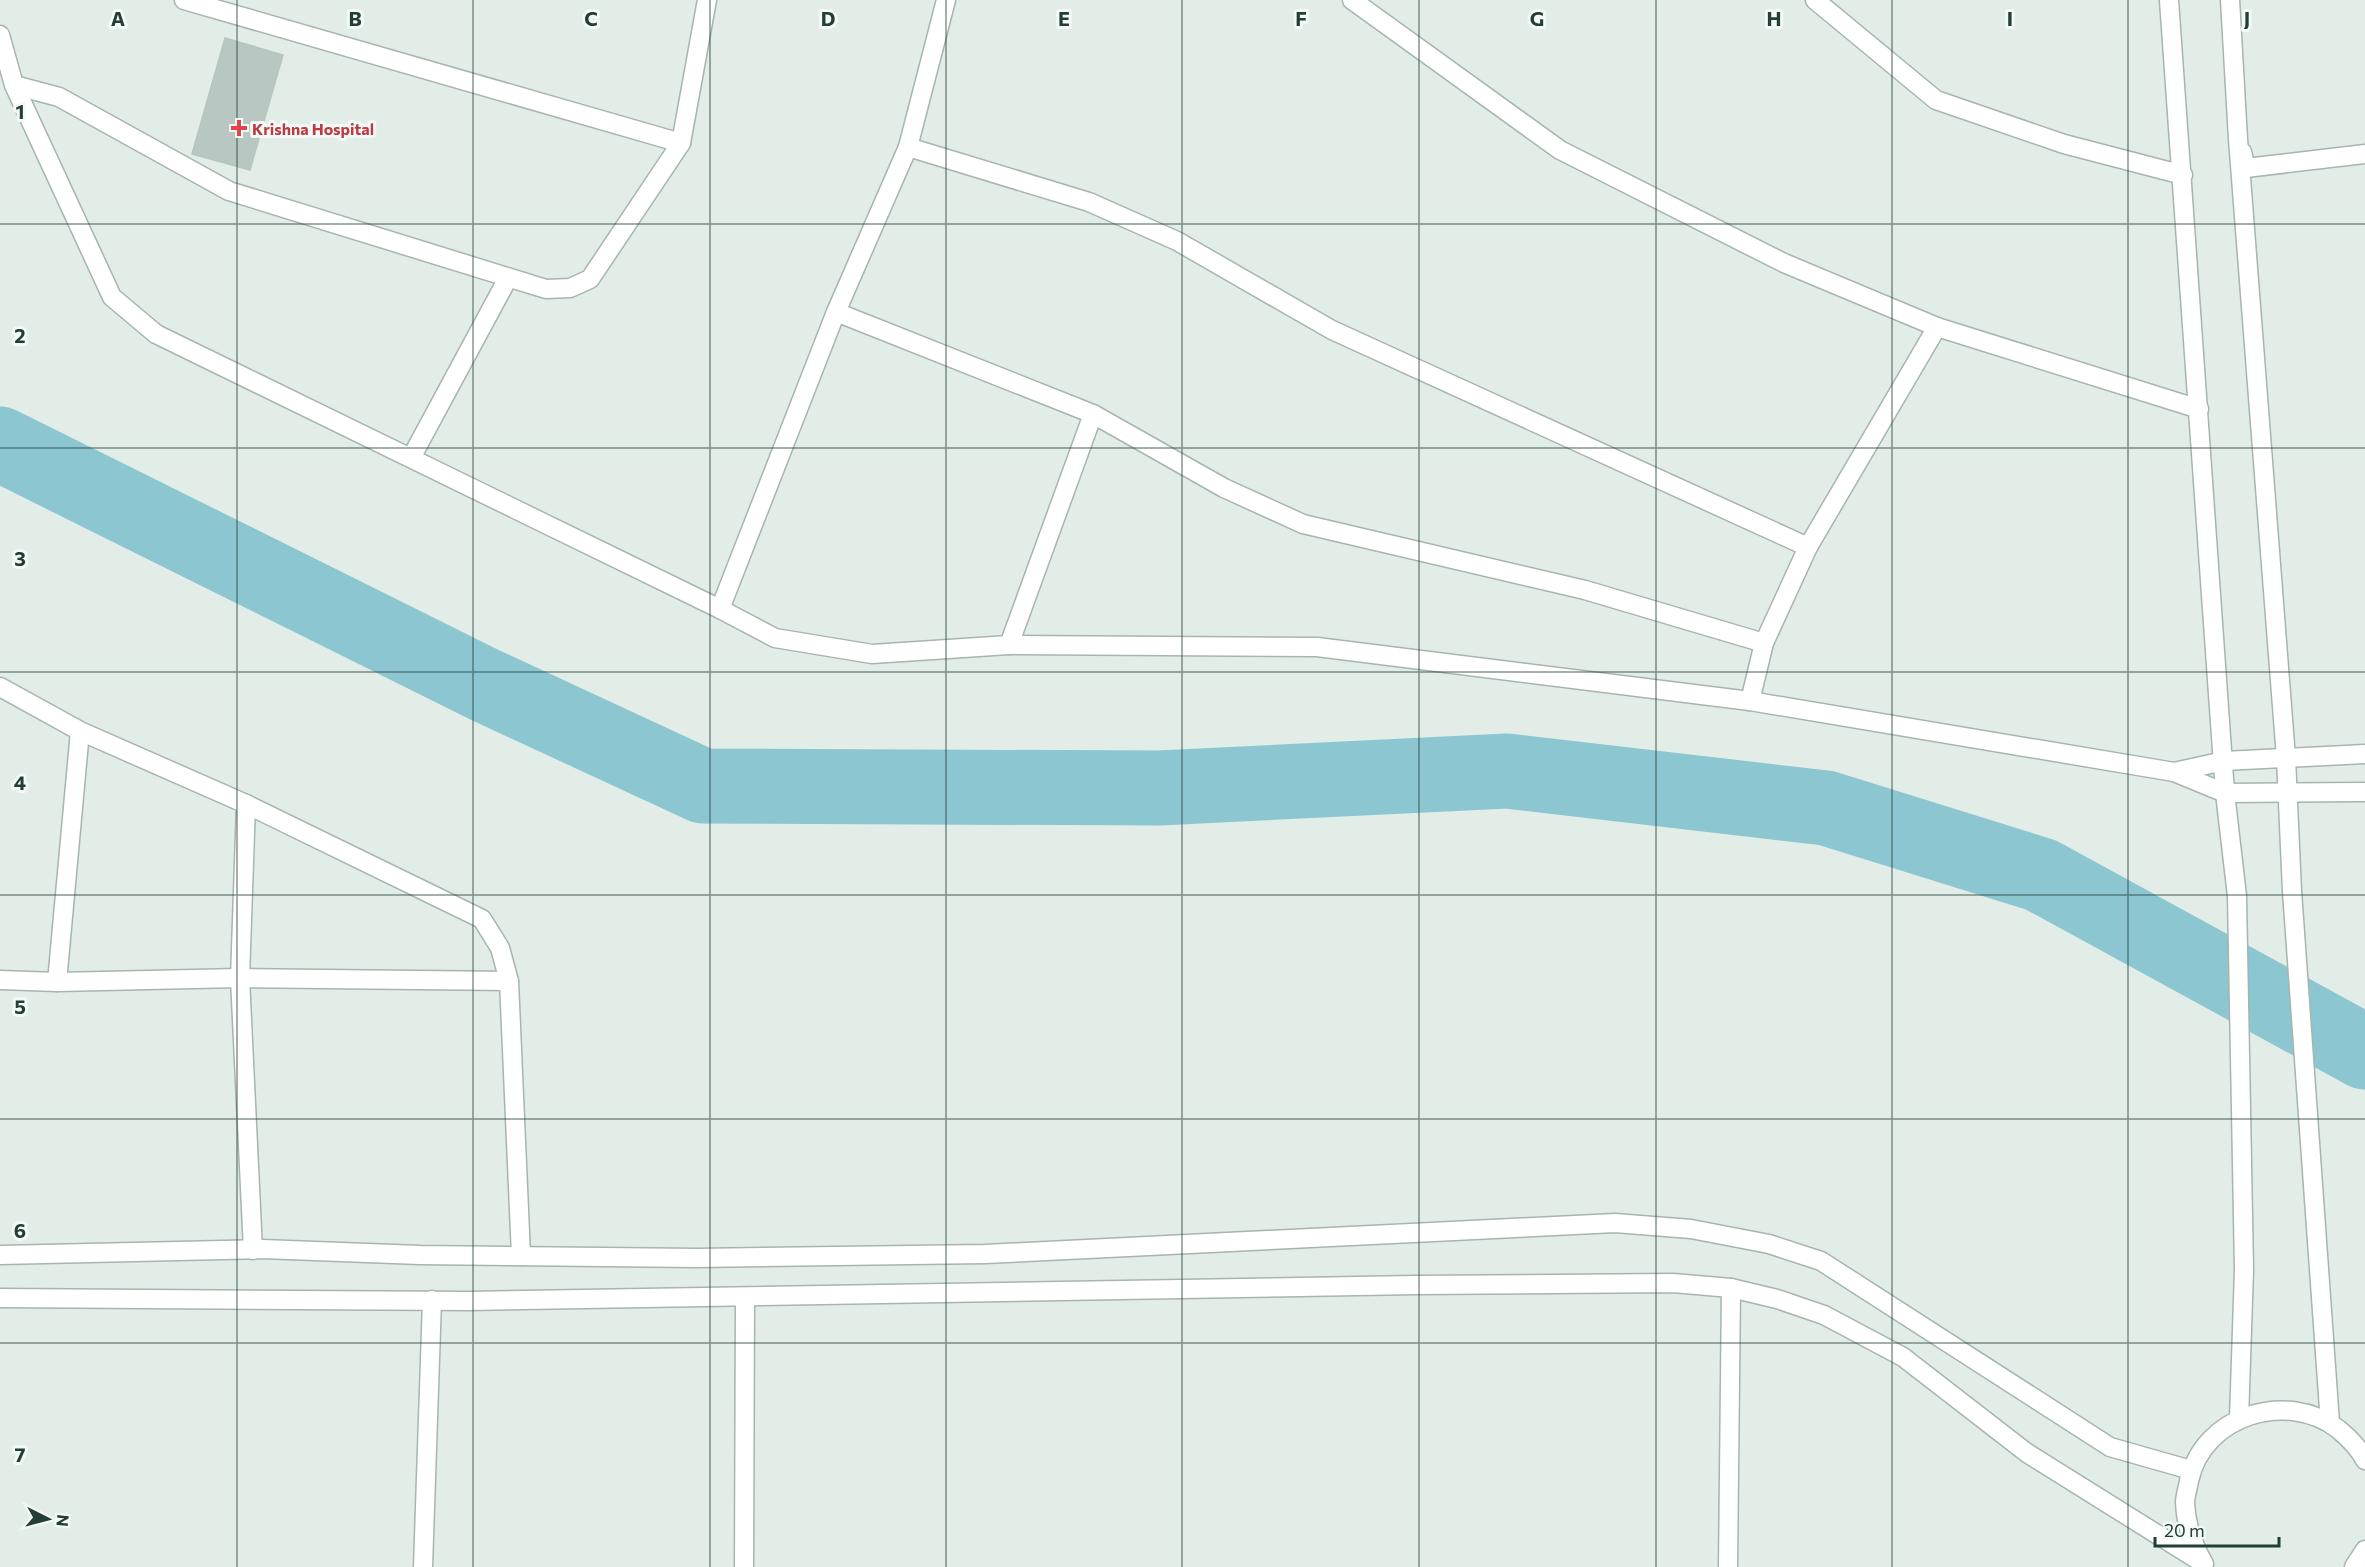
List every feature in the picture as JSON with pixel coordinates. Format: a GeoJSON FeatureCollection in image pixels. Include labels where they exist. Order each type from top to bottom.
{"type":"FeatureCollection","features":[{"type":"Feature","properties":{"kind":"street"},"geometry":{"type":"LineString","coordinates":[[184,0],[681,143]]}},
{"type":"Feature","properties":{"kind":"street"},"geometry":{"type":"LineString","coordinates":[[14,85],[59,97],[229,191],[546,289],[570,288],[590,279],[681,143],[707,0]]}},
{"type":"Feature","properties":{"kind":"street"},"geometry":{"type":"LineString","coordinates":[[720,609],[837,312],[908,147],[945,0]]}},
{"type":"Feature","properties":{"kind":"street"},"geometry":{"type":"LineString","coordinates":[[1352,0],[1560,150],[1784,263],[1937,327],[2199,408]]}},
{"type":"Feature","properties":{"kind":"street"},"geometry":{"type":"LineString","coordinates":[[1815,0],[1936,100],[2064,144],[2182,176]]}},
{"type":"Feature","properties":{"kind":"street"},"geometry":{"type":"LineString","coordinates":[[2169,0],[2225,793],[2237,896],[2244,1270],[2239,1419]]}},
{"type":"Feature","properties":{"kind":"street"},"geometry":{"type":"LineString","coordinates":[[2230,0],[2238,139],[2286,758],[2292,891],[2330,1423]]}},
{"type":"Feature","properties":{"kind":"street"},"geometry":{"type":"LineString","coordinates":[[0,34],[14,85],[112,297],[156,334],[775,638],[872,654],[1009,645],[1317,647],[1750,701],[2174,772],[2225,793],[2365,792]]}},
{"type":"Feature","properties":{"kind":"street"},"geometry":{"type":"LineString","coordinates":[[2238,139],[2246,168],[2365,154]]}},
{"type":"Feature","properties":{"kind":"street"},"geometry":{"type":"LineString","coordinates":[[908,147],[1089,202],[1178,241],[1332,330],[1808,546]]}},
{"type":"Feature","properties":{"kind":"street"},"geometry":{"type":"LineString","coordinates":[[411,458],[508,278]]}},
{"type":"Feature","properties":{"kind":"street"},"geometry":{"type":"LineString","coordinates":[[837,312],[1093,414],[1224,488],[1303,524],[1585,590],[1764,643]]}},
{"type":"Feature","properties":{"kind":"street"},"geometry":{"type":"LineString","coordinates":[[1750,701],[1764,643],[1808,546],[1937,327]]}},
{"type":"Feature","properties":{"kind":"street"},"geometry":{"type":"LineString","coordinates":[[1009,645],[1093,414]]}},
{"type":"Feature","properties":{"kind":"street"},"geometry":{"type":"LineString","coordinates":[[0,687],[80,731],[246,804],[482,919],[500,948],[509,981],[521,1256]]}},
{"type":"Feature","properties":{"kind":"street"},"geometry":{"type":"LineString","coordinates":[[57,982],[80,731]]}},
{"type":"Feature","properties":{"kind":"street"},"geometry":{"type":"LineString","coordinates":[[2174,772],[2224,760],[2365,754]]}},
{"type":"Feature","properties":{"kind":"street"},"geometry":{"type":"LineString","coordinates":[[246,804],[240,978],[253,1250]]}},
{"type":"Feature","properties":{"kind":"street"},"geometry":{"type":"LineString","coordinates":[[0,981],[240,978],[509,981]]}},
{"type":"Feature","properties":{"kind":"street"},"geometry":{"type":"LineString","coordinates":[[0,1255],[253,1250],[420,1255],[697,1258],[985,1254],[1616,1223],[1691,1229],[1769,1244],[1821,1261],[2110,1447],[2192,1470]]}},
{"type":"Feature","properties":{"kind":"street"},"geometry":{"type":"LineString","coordinates":[[0,1298],[432,1300],[1673,1283],[1731,1288],[1777,1299],[1824,1315],[1903,1357],[2027,1453],[2205,1565]]}},
{"type":"Feature","properties":{"kind":"street"},"geometry":{"type":"LineString","coordinates":[[1728,1567],[1731,1288]]}},
{"type":"Feature","properties":{"kind":"street"},"geometry":{"type":"LineString","coordinates":[[744,1567],[745,1297]]}},
{"type":"Feature","properties":{"kind":"street"},"geometry":{"type":"LineString","coordinates":[[423,1567],[432,1300]]}},
{"type":"Feature","properties":{"kind":"street"},"geometry":{"type":"LineString","coordinates":[[2205,1565],[2189,1534],[2185,1501],[2192,1470],[2203,1449],[2219,1432],[2239,1419],[2261,1411],[2285,1409],[2308,1413],[2330,1423],[2349,1437],[2365,1460]]}},
{"type":"Feature","properties":{"kind":"building"},"geometry":{"type":"Polygon","coordinates":[[[225,38],[283,55],[250,170],[192,154],[225,38]]]}},
{"type":"Feature","properties":{"kind":"waterway"},"geometry":{"type":"LineString","coordinates":[[0,444],[485,685],[703,786],[1159,788],[1507,771],[1826,808],[2041,875],[2365,1052]]}},
{"type":"Feature","properties":{"kind":"place","name":"Krishna Hospital"},"geometry":{"type":"Point","coordinates":[239,128]}}]}
